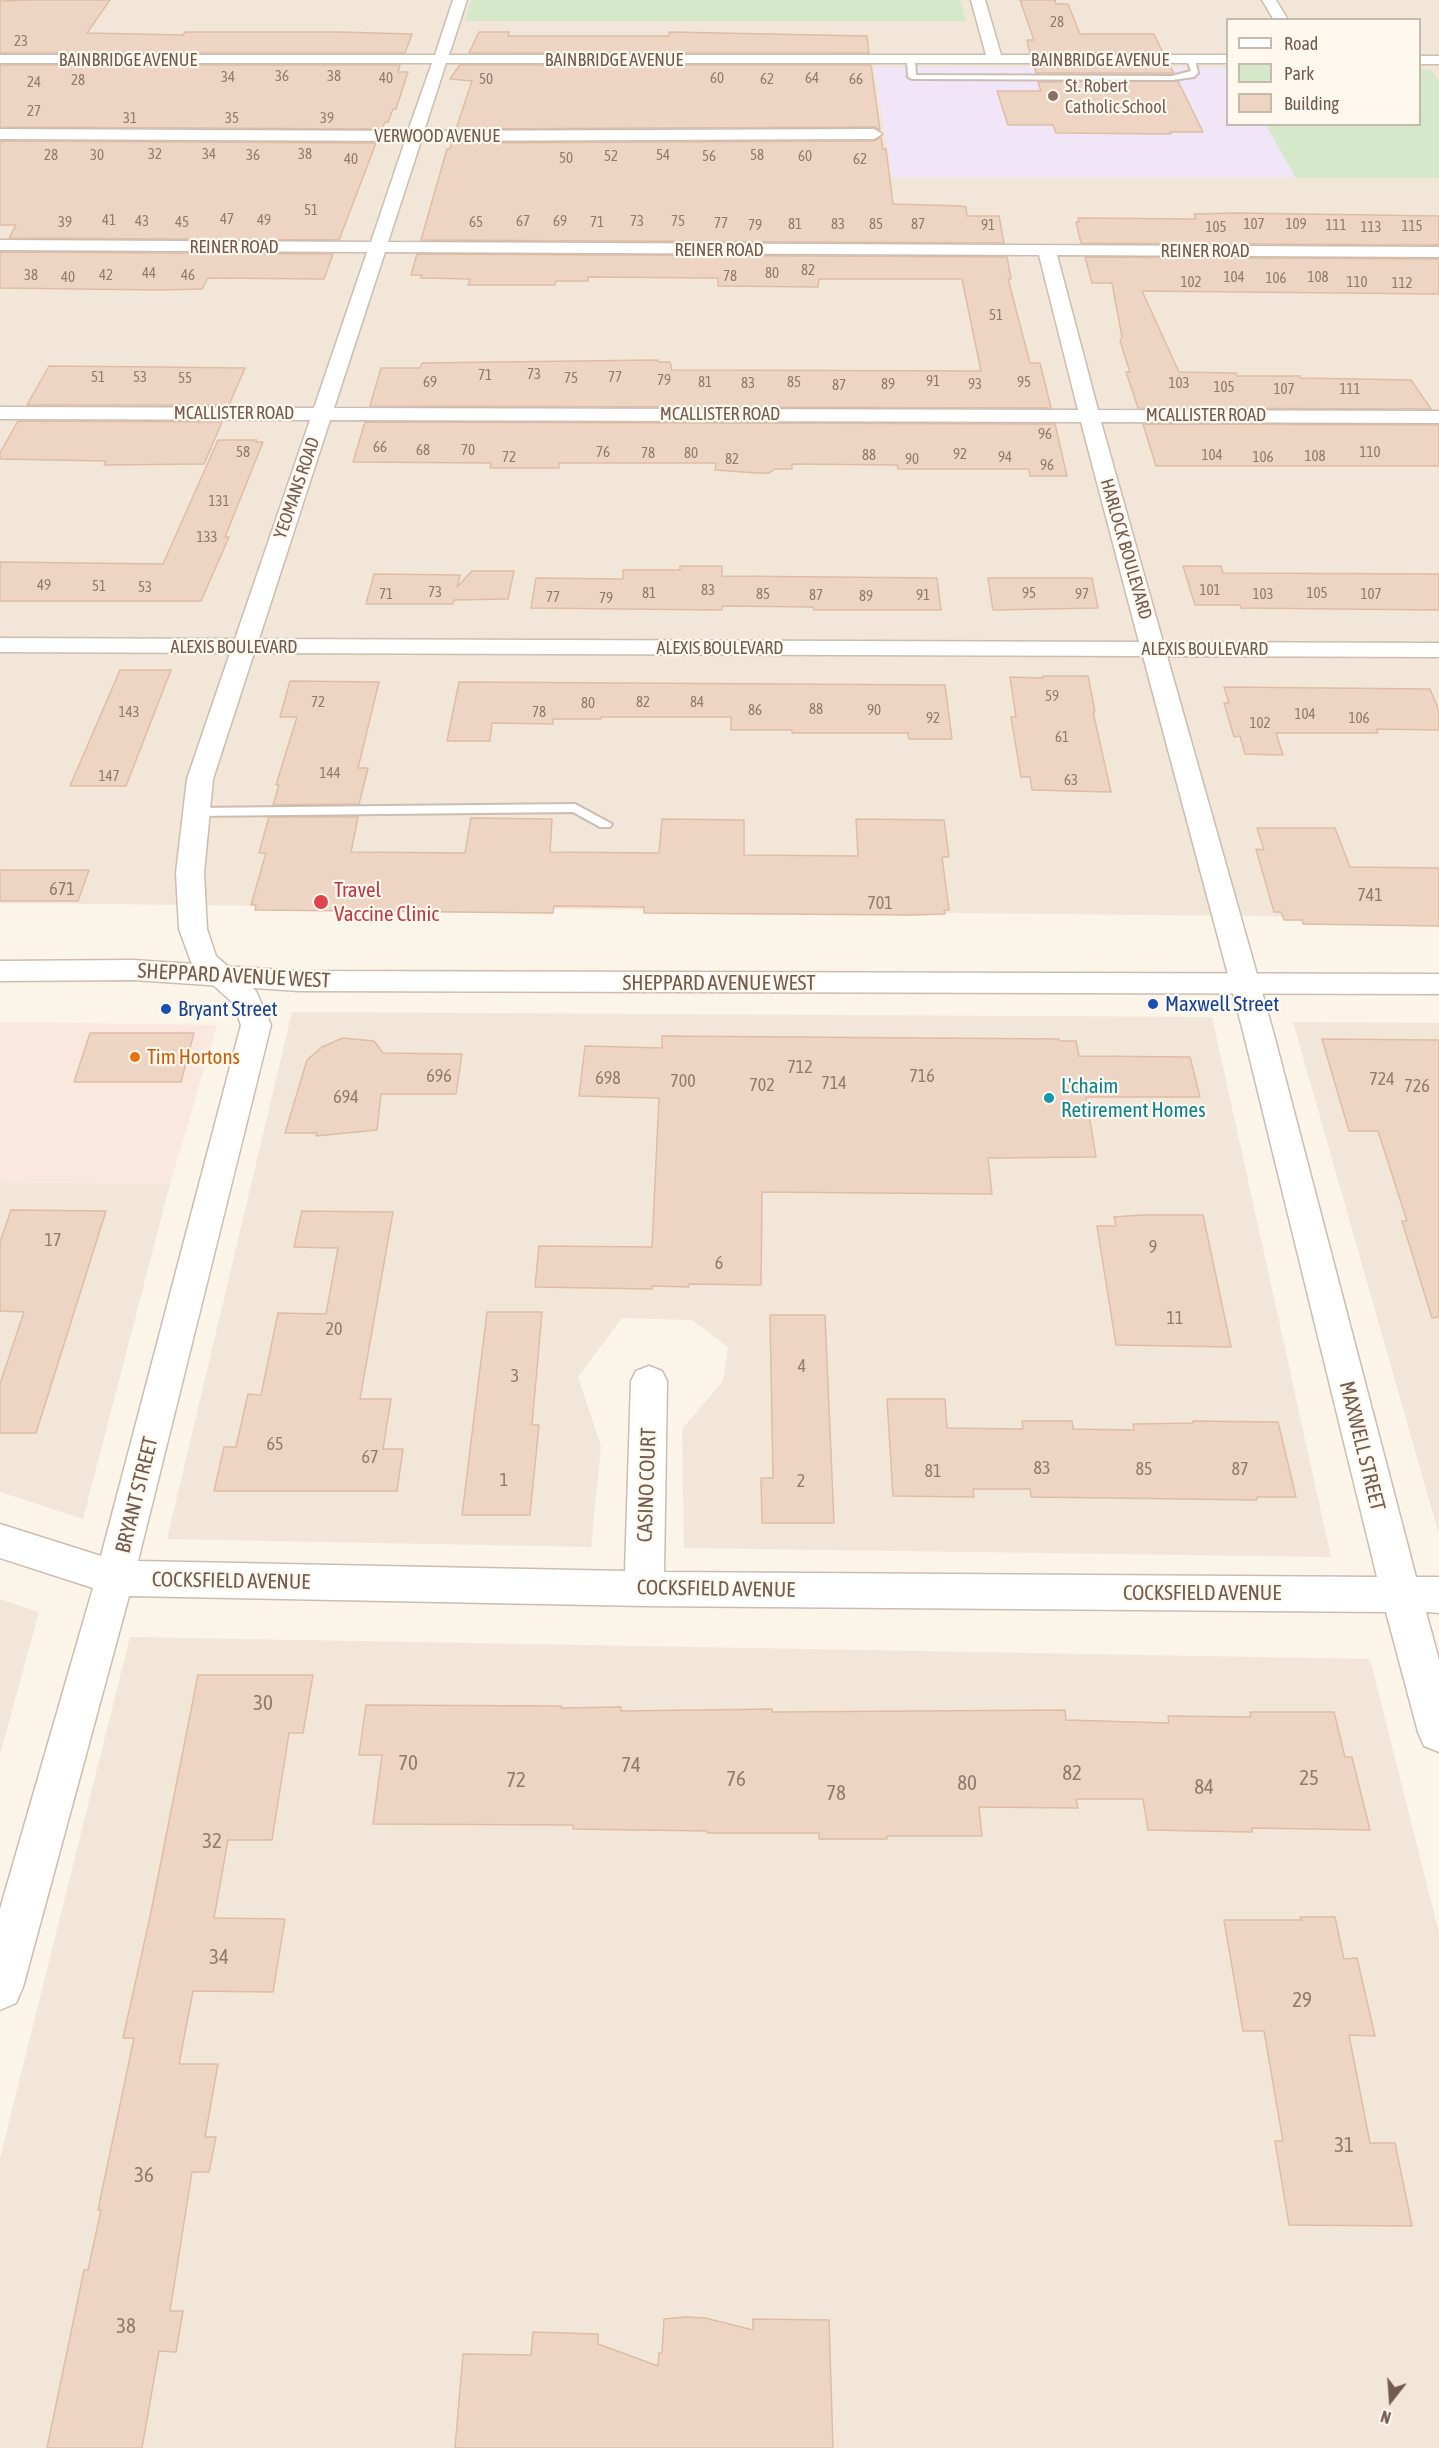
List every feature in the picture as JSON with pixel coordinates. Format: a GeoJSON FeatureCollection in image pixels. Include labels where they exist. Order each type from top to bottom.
{"type":"FeatureCollection","features":[{"type":"Feature","properties":{"kind":"street","name":"YEOMANS ROAD"},"geometry":{"type":"LineString","coordinates":[[221,976],[203,960],[193,929],[190,873],[200,779],[460,0]]}},
{"type":"Feature","properties":{"kind":"street"},"geometry":{"type":"LineString","coordinates":[[978,0],[995,60]]}},
{"type":"Feature","properties":{"kind":"street"},"geometry":{"type":"LineString","coordinates":[[1269,0],[1280,18]]}},
{"type":"Feature","properties":{"kind":"street","name":"BAINBRIDGE AVENUE"},"geometry":{"type":"LineString","coordinates":[[0,59],[1226,59]]}},
{"type":"Feature","properties":{"kind":"street"},"geometry":{"type":"LineString","coordinates":[[1421,60],[1439,60]]}},
{"type":"Feature","properties":{"kind":"street","name":"VERWOOD AVENUE"},"geometry":{"type":"LineString","coordinates":[[0,134],[413,136],[874,134]]}},
{"type":"Feature","properties":{"kind":"street","name":"REINER ROAD"},"geometry":{"type":"LineString","coordinates":[[0,245],[1439,252]]}},
{"type":"Feature","properties":{"kind":"street","name":"HARLOCK BOULEVARD"},"geometry":{"type":"LineString","coordinates":[[1047,251],[1088,414],[1245,985]]}},
{"type":"Feature","properties":{"kind":"street","name":"MCALLISTER ROAD"},"geometry":{"type":"LineString","coordinates":[[0,413],[1088,414],[1439,417]]}},
{"type":"Feature","properties":{"kind":"street","name":"ALEXIS BOULEVARD"},"geometry":{"type":"LineString","coordinates":[[0,645],[1439,650]]}},
{"type":"Feature","properties":{"kind":"street","name":"SHEPPARD AVENUE WEST"},"geometry":{"type":"LineString","coordinates":[[0,971],[133,970],[299,981],[1439,984]]}},
{"type":"Feature","properties":{"kind":"street","name":"BRYANT STREET"},"geometry":{"type":"LineString","coordinates":[[0,1987],[116,1578],[256,1025],[246,998],[221,976]]}},
{"type":"Feature","properties":{"kind":"street","name":"MAXWELL STREET"},"geometry":{"type":"LineString","coordinates":[[1245,985],[1400,1595],[1439,1732]]}},
{"type":"Feature","properties":{"kind":"street","name":"CASINO COURT"},"geometry":{"type":"LineString","coordinates":[[644,1589],[650,1381]]}},
{"type":"Feature","properties":{"kind":"street","name":"COCKSFIELD AVENUE"},"geometry":{"type":"LineString","coordinates":[[0,1541],[116,1578],[644,1589],[1439,1595]]}},
{"type":"Feature","properties":{"kind":"lane"},"geometry":{"type":"LineString","coordinates":[[911,60],[912,77],[1172,78],[1191,75],[1195,71],[1191,59]]}},
{"type":"Feature","properties":{"kind":"lane"},"geometry":{"type":"LineString","coordinates":[[196,812],[575,808],[605,824]]}},
{"type":"Feature","properties":{"kind":"shaded area"},"geometry":{"type":"Polygon","coordinates":[[[0,0],[1439,0],[1439,918],[0,903],[0,0]]]}},
{"type":"Feature","properties":{"kind":"shaded area","name":"St. Robert Catholic School"},"geometry":{"type":"Polygon","coordinates":[[[874,67],[1226,68],[1226,126],[1267,126],[1296,178],[892,178],[874,67]]]}},
{"type":"Feature","properties":{"kind":"shaded area"},"geometry":{"type":"Polygon","coordinates":[[[292,1012],[1212,1017],[1331,1557],[684,1548],[682,1429],[723,1381],[728,1347],[692,1320],[622,1318],[578,1377],[601,1446],[591,1547],[167,1539],[292,1012]]]}},
{"type":"Feature","properties":{"kind":"shaded area"},"geometry":{"type":"Polygon","coordinates":[[[0,1022],[217,1025],[170,1184],[0,1182],[0,1022]]]}},
{"type":"Feature","properties":{"kind":"shaded area"},"geometry":{"type":"Polygon","coordinates":[[[1293,1022],[1439,1023],[1439,1535],[1293,1022]]]}},
{"type":"Feature","properties":{"kind":"shaded area"},"geometry":{"type":"Polygon","coordinates":[[[0,1182],[170,1184],[83,1519],[0,1492],[0,1182]]]}},
{"type":"Feature","properties":{"kind":"shaded area"},"geometry":{"type":"Polygon","coordinates":[[[0,1599],[39,1612],[0,1755],[0,1599]]]}},
{"type":"Feature","properties":{"kind":"shaded area"},"geometry":{"type":"Polygon","coordinates":[[[130,1637],[1370,1659],[1439,1933],[1439,2448],[0,2448],[0,2158],[130,1637]]]}},
{"type":"Feature","properties":{"kind":"green space"},"geometry":{"type":"Polygon","coordinates":[[[471,0],[960,0],[966,21],[465,21],[471,0]]]}},
{"type":"Feature","properties":{"kind":"green space"},"geometry":{"type":"Polygon","coordinates":[[[1421,69],[1430,69],[1439,81],[1439,178],[1296,178],[1267,126],[1421,126],[1421,69]]]}},
{"type":"Feature","properties":{"kind":"building"},"geometry":{"type":"Polygon","coordinates":[[[110,0],[87,33],[412,34],[405,53],[0,53],[0,1],[110,0]]]}},
{"type":"Feature","properties":{"kind":"building"},"geometry":{"type":"Polygon","coordinates":[[[1020,0],[1055,0],[1056,4],[1068,4],[1080,34],[1154,34],[1163,53],[1030,53],[1027,40],[1034,40],[1020,0]]]}},
{"type":"Feature","properties":{"kind":"building"},"geometry":{"type":"Polygon","coordinates":[[[479,32],[509,32],[508,36],[669,36],[669,32],[867,36],[869,53],[469,53],[479,32]]]}},
{"type":"Feature","properties":{"kind":"building"},"geometry":{"type":"Polygon","coordinates":[[[0,65],[400,65],[398,72],[408,72],[396,109],[393,109],[388,122],[385,122],[382,129],[0,127],[0,65]]]}},
{"type":"Feature","properties":{"kind":"building"},"geometry":{"type":"Polygon","coordinates":[[[460,65],[871,65],[880,130],[874,127],[456,129],[472,81],[450,79],[460,65]]]}},
{"type":"Feature","properties":{"kind":"building"},"geometry":{"type":"Polygon","coordinates":[[[1034,65],[1169,65],[1174,73],[1036,73],[1034,65]]]}},
{"type":"Feature","properties":{"kind":"building"},"geometry":{"type":"Polygon","coordinates":[[[1178,81],[1203,132],[1056,133],[1053,125],[1008,125],[997,91],[1041,91],[1038,82],[1178,81]]]}},
{"type":"Feature","properties":{"kind":"building"},"geometry":{"type":"Polygon","coordinates":[[[881,137],[883,149],[886,149],[893,204],[961,206],[966,207],[967,216],[999,216],[1004,243],[421,240],[447,149],[450,149],[452,143],[874,141],[881,137]]]}},
{"type":"Feature","properties":{"kind":"building"},"geometry":{"type":"Polygon","coordinates":[[[0,141],[376,143],[339,240],[9,238],[16,225],[0,225],[0,141]]]}},
{"type":"Feature","properties":{"kind":"building"},"geometry":{"type":"Polygon","coordinates":[[[1194,214],[1439,216],[1439,245],[1081,243],[1076,222],[1079,222],[1078,218],[1196,219],[1194,214]]]}},
{"type":"Feature","properties":{"kind":"building"},"geometry":{"type":"Polygon","coordinates":[[[0,252],[333,254],[324,279],[208,278],[202,289],[161,290],[0,288],[0,252]]]}},
{"type":"Feature","properties":{"kind":"building"},"geometry":{"type":"Polygon","coordinates":[[[417,254],[1007,257],[1011,279],[1008,279],[1030,363],[1040,363],[1051,408],[370,406],[381,368],[420,368],[422,363],[658,360],[658,362],[670,362],[672,370],[981,371],[962,279],[819,279],[818,287],[718,286],[718,278],[588,277],[588,281],[556,281],[555,285],[468,285],[470,279],[421,278],[422,275],[411,275],[417,254]]]}},
{"type":"Feature","properties":{"kind":"building"},"geometry":{"type":"Polygon","coordinates":[[[1085,257],[1439,259],[1439,294],[1142,291],[1179,372],[1236,373],[1237,376],[1411,380],[1431,409],[1138,408],[1126,372],[1130,372],[1120,341],[1122,337],[1112,283],[1092,283],[1085,257]]]}},
{"type":"Feature","properties":{"kind":"building"},"geometry":{"type":"Polygon","coordinates":[[[49,366],[245,368],[229,405],[27,405],[49,366]]]}},
{"type":"Feature","properties":{"kind":"building"},"geometry":{"type":"Polygon","coordinates":[[[18,421],[222,422],[204,464],[104,465],[106,461],[0,459],[0,453],[18,421]]]}},
{"type":"Feature","properties":{"kind":"building"},"geometry":{"type":"Polygon","coordinates":[[[365,422],[1055,424],[1067,476],[1030,476],[1029,469],[898,469],[897,465],[792,464],[792,469],[775,469],[769,473],[757,473],[715,470],[716,463],[559,463],[559,468],[490,468],[491,463],[353,462],[365,422]]]}},
{"type":"Feature","properties":{"kind":"building"},"geometry":{"type":"Polygon","coordinates":[[[1143,424],[1439,425],[1439,466],[1156,466],[1143,424]]]}},
{"type":"Feature","properties":{"kind":"building"},"geometry":{"type":"Polygon","coordinates":[[[218,440],[263,442],[225,537],[229,537],[201,601],[0,601],[0,562],[163,564],[218,440]]]}},
{"type":"Feature","properties":{"kind":"building"},"geometry":{"type":"Polygon","coordinates":[[[680,566],[722,566],[722,576],[937,578],[941,610],[814,610],[813,607],[722,606],[722,610],[531,608],[536,578],[623,579],[623,570],[680,570],[680,566]]]}},
{"type":"Feature","properties":{"kind":"building"},"geometry":{"type":"Polygon","coordinates":[[[1183,566],[1221,566],[1223,573],[1439,574],[1439,610],[1241,608],[1240,605],[1195,605],[1183,566]]]}},
{"type":"Feature","properties":{"kind":"building"},"geometry":{"type":"Polygon","coordinates":[[[472,571],[514,571],[508,599],[454,600],[453,604],[366,604],[374,574],[460,575],[457,587],[472,571]]]}},
{"type":"Feature","properties":{"kind":"building"},"geometry":{"type":"Polygon","coordinates":[[[988,578],[1092,578],[1098,608],[993,610],[988,578]]]}},
{"type":"Feature","properties":{"kind":"building"},"geometry":{"type":"Polygon","coordinates":[[[120,670],[171,670],[126,786],[70,786],[120,670]]]}},
{"type":"Feature","properties":{"kind":"building"},"geometry":{"type":"Polygon","coordinates":[[[1043,676],[1088,676],[1095,712],[1093,712],[1111,792],[1032,790],[1030,777],[1021,777],[1011,717],[1016,717],[1010,677],[1043,678],[1043,676]]]}},
{"type":"Feature","properties":{"kind":"building"},"geometry":{"type":"Polygon","coordinates":[[[290,681],[379,682],[358,768],[368,768],[359,804],[273,805],[279,785],[276,785],[297,717],[280,717],[290,681]]]}},
{"type":"Feature","properties":{"kind":"building"},"geometry":{"type":"Polygon","coordinates":[[[459,682],[945,685],[952,739],[909,739],[908,733],[792,733],[792,730],[731,730],[731,717],[601,717],[601,719],[553,719],[553,724],[492,723],[490,741],[447,741],[459,682]]]}},
{"type":"Feature","properties":{"kind":"building"},"geometry":{"type":"Polygon","coordinates":[[[1224,687],[1430,689],[1439,711],[1439,730],[1376,729],[1378,733],[1276,733],[1283,755],[1245,754],[1240,736],[1234,737],[1224,703],[1229,703],[1224,687]]]}},
{"type":"Feature","properties":{"kind":"building"},"geometry":{"type":"Polygon","coordinates":[[[269,817],[358,817],[351,852],[465,853],[471,818],[552,819],[550,852],[659,853],[662,819],[744,820],[744,855],[858,856],[856,819],[944,820],[949,857],[942,857],[949,910],[944,910],[945,914],[911,915],[644,913],[644,907],[554,906],[553,913],[255,910],[256,905],[251,905],[266,853],[259,853],[269,817]]]}},
{"type":"Feature","properties":{"kind":"building"},"geometry":{"type":"Polygon","coordinates":[[[1257,828],[1335,828],[1350,867],[1439,868],[1439,926],[1303,924],[1302,920],[1284,920],[1281,912],[1274,912],[1256,849],[1264,850],[1257,828]]]}},
{"type":"Feature","properties":{"kind":"building"},"geometry":{"type":"Polygon","coordinates":[[[0,870],[89,870],[78,901],[0,901],[0,870]]]}},
{"type":"Feature","properties":{"kind":"building","name":"Tim Hortons"},"geometry":{"type":"Polygon","coordinates":[[[90,1033],[194,1033],[181,1082],[74,1082],[90,1033]]]}},
{"type":"Feature","properties":{"kind":"building"},"geometry":{"type":"Polygon","coordinates":[[[662,1036],[1059,1039],[1060,1041],[1076,1041],[1079,1056],[1190,1057],[1200,1097],[1086,1097],[1096,1157],[988,1158],[992,1194],[762,1192],[761,1285],[689,1284],[689,1287],[652,1286],[652,1289],[535,1287],[539,1246],[652,1247],[659,1098],[579,1096],[585,1046],[662,1048],[662,1036]]]}},
{"type":"Feature","properties":{"kind":"building"},"geometry":{"type":"Polygon","coordinates":[[[343,1038],[374,1041],[383,1053],[462,1054],[456,1094],[381,1094],[377,1130],[316,1136],[317,1133],[285,1133],[307,1060],[322,1047],[343,1038]]]}},
{"type":"Feature","properties":{"kind":"building"},"geometry":{"type":"Polygon","coordinates":[[[1322,1039],[1439,1040],[1439,1317],[1432,1318],[1402,1221],[1407,1221],[1378,1131],[1349,1131],[1322,1039]]]}},
{"type":"Feature","properties":{"kind":"building"},"geometry":{"type":"Polygon","coordinates":[[[11,1210],[106,1211],[36,1433],[0,1433],[0,1384],[24,1312],[0,1311],[0,1242],[11,1210]]]}},
{"type":"Feature","properties":{"kind":"building"},"geometry":{"type":"Polygon","coordinates":[[[302,1211],[393,1212],[360,1399],[391,1399],[383,1449],[403,1449],[397,1491],[214,1491],[224,1447],[236,1447],[248,1394],[261,1395],[278,1313],[326,1314],[338,1248],[294,1247],[302,1211]]]}},
{"type":"Feature","properties":{"kind":"building"},"geometry":{"type":"Polygon","coordinates":[[[1203,1215],[1231,1347],[1116,1345],[1097,1226],[1116,1226],[1114,1217],[1203,1215]]]}},
{"type":"Feature","properties":{"kind":"building"},"geometry":{"type":"Polygon","coordinates":[[[487,1312],[542,1312],[532,1425],[539,1425],[530,1515],[462,1515],[487,1312]]]}},
{"type":"Feature","properties":{"kind":"building"},"geometry":{"type":"Polygon","coordinates":[[[770,1315],[825,1315],[834,1523],[762,1523],[761,1478],[773,1478],[770,1315]]]}},
{"type":"Feature","properties":{"kind":"building"},"geometry":{"type":"Polygon","coordinates":[[[887,1399],[945,1399],[947,1428],[1023,1429],[1022,1421],[1072,1421],[1073,1429],[1134,1430],[1133,1424],[1193,1423],[1193,1421],[1278,1422],[1296,1497],[1257,1497],[1257,1500],[1031,1497],[1030,1489],[973,1489],[974,1497],[893,1496],[887,1399]]]}},
{"type":"Feature","properties":{"kind":"building"},"geometry":{"type":"Polygon","coordinates":[[[198,1675],[313,1675],[303,1733],[289,1733],[272,1840],[228,1840],[214,1918],[285,1919],[273,1992],[193,1991],[179,2064],[218,2064],[205,2137],[216,2137],[209,2172],[192,2172],[170,2311],[183,2311],[176,2352],[159,2351],[142,2448],[47,2448],[84,2270],[88,2270],[101,2210],[98,2210],[134,2038],[123,2038],[150,1917],[198,1675]]]}},
{"type":"Feature","properties":{"kind":"building"},"geometry":{"type":"Polygon","coordinates":[[[366,1705],[621,1707],[621,1711],[1065,1710],[1066,1720],[1169,1723],[1168,1716],[1251,1717],[1250,1712],[1334,1712],[1345,1757],[1352,1757],[1370,1830],[1252,1828],[1252,1832],[1148,1830],[1143,1799],[1076,1799],[1078,1808],[979,1807],[982,1836],[819,1839],[819,1833],[707,1833],[707,1831],[573,1829],[573,1825],[373,1824],[382,1755],[359,1755],[366,1705]]]}},
{"type":"Feature","properties":{"kind":"building"},"geometry":{"type":"Polygon","coordinates":[[[1300,1917],[1335,1917],[1344,1959],[1357,1958],[1375,2036],[1349,2035],[1370,2143],[1395,2143],[1412,2226],[1289,2225],[1275,2141],[1283,2141],[1264,2031],[1243,2031],[1224,1920],[1302,1920],[1300,1917]]]}},
{"type":"Feature","properties":{"kind":"building"},"geometry":{"type":"Polygon","coordinates":[[[705,2318],[753,2330],[753,2319],[829,2320],[833,2448],[455,2448],[463,2354],[531,2355],[533,2332],[598,2334],[598,2344],[658,2366],[659,2353],[662,2353],[664,2319],[705,2318]]]}},
{"type":"Feature","properties":{"kind":"place","name":"St. Robert Catholic School"},"geometry":{"type":"Point","coordinates":[1053,96]}},
{"type":"Feature","properties":{"kind":"place","name":"Travel Vaccine Clinic"},"geometry":{"type":"Point","coordinates":[321,902]}},
{"type":"Feature","properties":{"kind":"place","name":"Maxwell Street"},"geometry":{"type":"Point","coordinates":[1153,1004]}},
{"type":"Feature","properties":{"kind":"place","name":"Bryant Street"},"geometry":{"type":"Point","coordinates":[166,1009]}},
{"type":"Feature","properties":{"kind":"place","name":"Tim Hortons"},"geometry":{"type":"Point","coordinates":[135,1057]}},
{"type":"Feature","properties":{"kind":"place","name":"L'chaim Retirement Homes"},"geometry":{"type":"Point","coordinates":[1049,1098]}}]}
